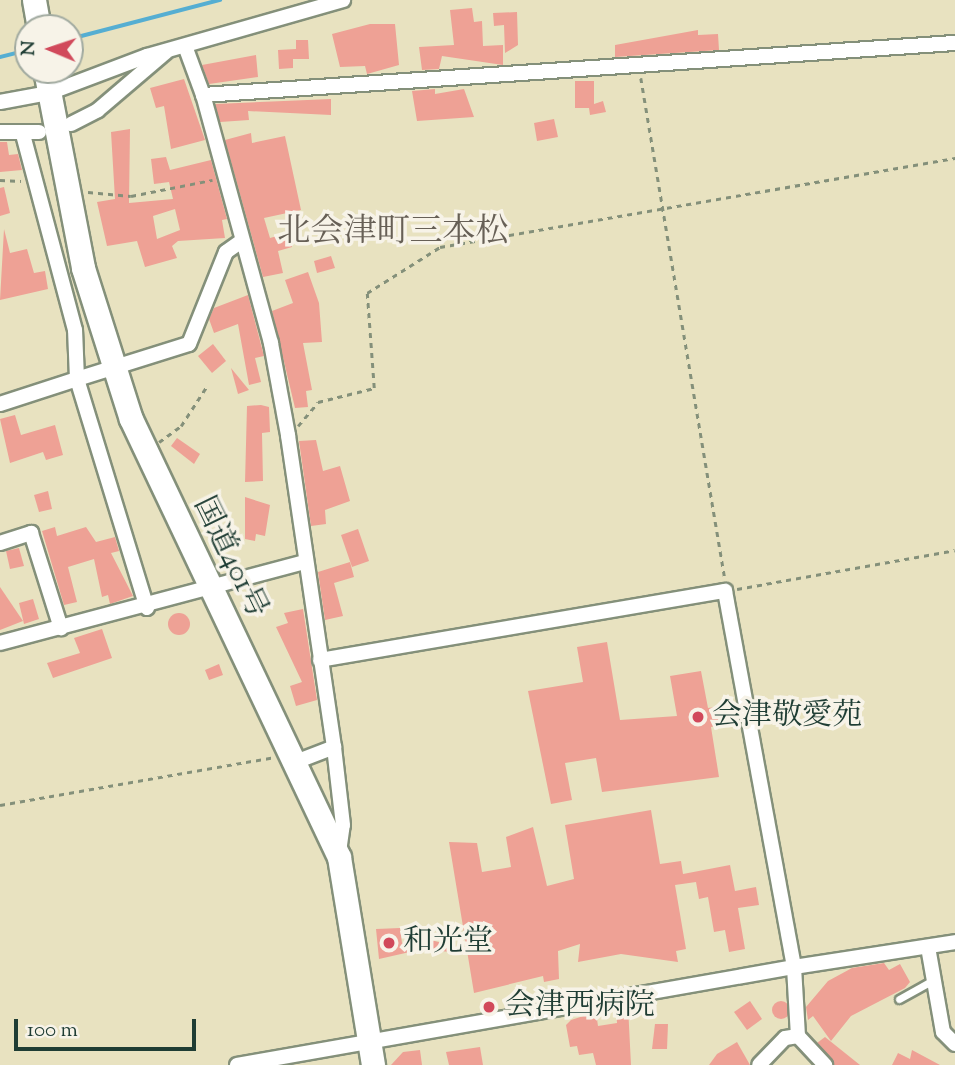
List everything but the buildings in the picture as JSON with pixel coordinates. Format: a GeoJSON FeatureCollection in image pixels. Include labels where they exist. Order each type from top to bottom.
{"type":"FeatureCollection","features":[{"type":"Feature","properties":{"kind":"highway","name":"国道401号"},"geometry":{"type":"LineString","coordinates":[[48,84],[78,243],[114,368],[144,452],[209,588],[296,757],[339,857],[373,1065]]}},
{"type":"Feature","properties":{"kind":"street"},"geometry":{"type":"LineString","coordinates":[[84,72],[167,51],[343,0]]}},
{"type":"Feature","properties":{"kind":"street"},"geometry":{"type":"LineString","coordinates":[[203,95],[639,68],[955,43]]}},
{"type":"Feature","properties":{"kind":"street"},"geometry":{"type":"LineString","coordinates":[[185,46],[203,95],[222,178],[242,241],[288,435],[334,747],[343,825],[339,857]]}},
{"type":"Feature","properties":{"kind":"street"},"geometry":{"type":"LineString","coordinates":[[71,124],[98,110],[167,51]]}},
{"type":"Feature","properties":{"kind":"street"},"geometry":{"type":"LineString","coordinates":[[0,102],[40,84]]}},
{"type":"Feature","properties":{"kind":"street"},"geometry":{"type":"LineString","coordinates":[[0,132],[23,135],[39,132]]}},
{"type":"Feature","properties":{"kind":"street"},"geometry":{"type":"LineString","coordinates":[[23,135],[75,330],[77,379],[147,608]]}},
{"type":"Feature","properties":{"kind":"street"},"geometry":{"type":"LineString","coordinates":[[0,404],[189,344],[226,252],[242,241]]}},
{"type":"Feature","properties":{"kind":"street"},"geometry":{"type":"LineString","coordinates":[[0,543],[31,533],[61,628]]}},
{"type":"Feature","properties":{"kind":"street"},"geometry":{"type":"LineString","coordinates":[[0,643],[147,608],[305,562]]}},
{"type":"Feature","properties":{"kind":"street"},"geometry":{"type":"LineString","coordinates":[[320,660],[725,591],[794,967],[799,1036],[825,1065]]}},
{"type":"Feature","properties":{"kind":"street"},"geometry":{"type":"LineString","coordinates":[[296,757],[334,747]]}},
{"type":"Feature","properties":{"kind":"street"},"geometry":{"type":"LineString","coordinates":[[237,1065],[794,967],[955,942]]}},
{"type":"Feature","properties":{"kind":"street"},"geometry":{"type":"LineString","coordinates":[[928,947],[943,1032],[955,1044]]}},
{"type":"Feature","properties":{"kind":"street"},"geometry":{"type":"LineString","coordinates":[[759,1065],[785,1038],[799,1036]]}},
{"type":"Feature","properties":{"kind":"lane"},"geometry":{"type":"LineString","coordinates":[[899,999],[934,980]]}},
{"type":"Feature","properties":{"kind":"path"},"geometry":{"type":"LineString","coordinates":[[639,68],[725,591],[955,550]]}},
{"type":"Feature","properties":{"kind":"path"},"geometry":{"type":"LineString","coordinates":[[288,435],[318,402],[374,388],[365,308],[367,293],[380,281],[451,244],[955,159]]}},
{"type":"Feature","properties":{"kind":"path"},"geometry":{"type":"LineString","coordinates":[[88,192],[131,196],[222,178]]}},
{"type":"Feature","properties":{"kind":"path"},"geometry":{"type":"LineString","coordinates":[[0,180],[38,184]]}},
{"type":"Feature","properties":{"kind":"path"},"geometry":{"type":"LineString","coordinates":[[144,452],[181,426],[207,386]]}},
{"type":"Feature","properties":{"kind":"path"},"geometry":{"type":"LineString","coordinates":[[0,805],[296,757]]}},
{"type":"Feature","properties":{"kind":"waterway"},"geometry":{"type":"LineString","coordinates":[[84,35],[220,0]]}},
{"type":"Feature","properties":{"kind":"waterway"},"geometry":{"type":"LineString","coordinates":[[0,57],[14,54]]}},
{"type":"Feature","properties":{"kind":"place","name":"会津敬愛苑"},"geometry":{"type":"Point","coordinates":[698,717]}},
{"type":"Feature","properties":{"kind":"place","name":"和光堂"},"geometry":{"type":"Point","coordinates":[389,943]}},
{"type":"Feature","properties":{"kind":"place","name":"会津西病院"},"geometry":{"type":"Point","coordinates":[489,1007]}},
{"type":"Feature","properties":{"kind":"district","name":"北会津町三本松"},"geometry":{"type":"Point","coordinates":[393,234]}}]}
